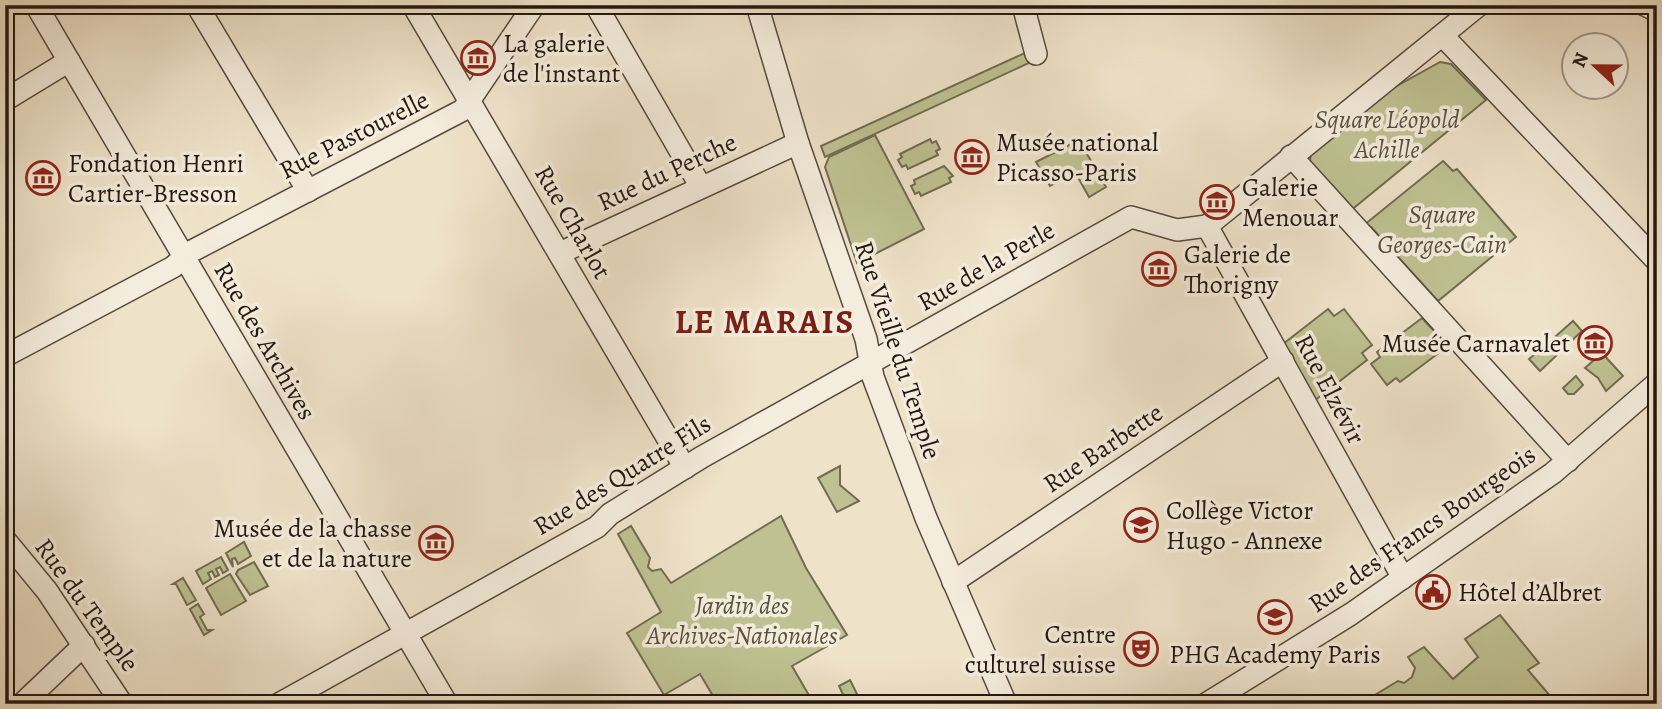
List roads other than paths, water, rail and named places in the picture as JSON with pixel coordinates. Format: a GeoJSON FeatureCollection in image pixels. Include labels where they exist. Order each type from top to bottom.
{"type":"FeatureCollection","features":[{"type":"Feature","properties":{"kind":"street","name":"Rue des Archives"},"geometry":{"type":"LineString","coordinates":[[36,5],[447,704]]}},
{"type":"Feature","properties":{"kind":"street"},"geometry":{"type":"LineString","coordinates":[[197,5],[308,191]]}},
{"type":"Feature","properties":{"kind":"street","name":"Rue Charlot"},"geometry":{"type":"LineString","coordinates":[[413,5],[685,468]]}},
{"type":"Feature","properties":{"kind":"street"},"geometry":{"type":"LineString","coordinates":[[470,102],[534,5]]}},
{"type":"Feature","properties":{"kind":"street"},"geometry":{"type":"LineString","coordinates":[[596,5],[701,187]]}},
{"type":"Feature","properties":{"kind":"street","name":"Rue Vieille du Temple"},"geometry":{"type":"LineString","coordinates":[[757,5],[798,143],[866,339],[869,365],[926,518],[1006,704]]}},
{"type":"Feature","properties":{"kind":"street"},"geometry":{"type":"LineString","coordinates":[[1207,226],[1479,5]]}},
{"type":"Feature","properties":{"kind":"street"},"geometry":{"type":"LineString","coordinates":[[1645,5],[1657,10]]}},
{"type":"Feature","properties":{"kind":"street"},"geometry":{"type":"LineString","coordinates":[[1030,10],[1036,54]]}},
{"type":"Feature","properties":{"kind":"street"},"geometry":{"type":"LineString","coordinates":[[1443,36],[1657,261]]}},
{"type":"Feature","properties":{"kind":"street"},"geometry":{"type":"LineString","coordinates":[[5,100],[69,61]]}},
{"type":"Feature","properties":{"kind":"street","name":"Rue Pastourelle"},"geometry":{"type":"LineString","coordinates":[[5,356],[173,267],[184,257],[463,110],[470,102]]}},
{"type":"Feature","properties":{"kind":"street","name":"Rue du Perche"},"geometry":{"type":"LineString","coordinates":[[560,253],[798,143]]}},
{"type":"Feature","properties":{"kind":"street"},"geometry":{"type":"LineString","coordinates":[[1292,156],[1568,461]]}},
{"type":"Feature","properties":{"kind":"street","name":"Rue de la Perle"},"geometry":{"type":"LineString","coordinates":[[869,365],[1131,217],[1177,230],[1207,226]]}},
{"type":"Feature","properties":{"kind":"street","name":"Rue Elzévir"},"geometry":{"type":"LineString","coordinates":[[1207,226],[1403,578]]}},
{"type":"Feature","properties":{"kind":"street","name":"Rue Barbette"},"geometry":{"type":"LineString","coordinates":[[953,582],[1283,361]]}},
{"type":"Feature","properties":{"kind":"street","name":"Rue des Quatre Fils"},"geometry":{"type":"LineString","coordinates":[[279,704],[597,527],[610,514],[685,468],[869,365]]}},
{"type":"Feature","properties":{"kind":"street","name":"Rue des Francs Bourgeois"},"geometry":{"type":"LineString","coordinates":[[1206,704],[1403,578],[1568,461],[1657,383]]}},
{"type":"Feature","properties":{"kind":"street","name":"Rue du Temple"},"geometry":{"type":"LineString","coordinates":[[5,540],[47,591],[122,704]]}},
{"type":"Feature","properties":{"kind":"street"},"geometry":{"type":"LineString","coordinates":[[22,704],[84,645]]}},
{"type":"Feature","properties":{"kind":"place","name":"La galerie de l'instant"},"geometry":{"type":"Point","coordinates":[478,58]}},
{"type":"Feature","properties":{"kind":"place","name":"Musée national Picasso-Paris"},"geometry":{"type":"Point","coordinates":[972,157]}},
{"type":"Feature","properties":{"kind":"place","name":"Fondation Henri Cartier-Bresson"},"geometry":{"type":"Point","coordinates":[43,178]}},
{"type":"Feature","properties":{"kind":"place","name":"Galerie Menouar"},"geometry":{"type":"Point","coordinates":[1217,202]}},
{"type":"Feature","properties":{"kind":"place","name":"Galerie de Thorigny"},"geometry":{"type":"Point","coordinates":[1159,269]}},
{"type":"Feature","properties":{"kind":"place","name":"Musée Carnavalet"},"geometry":{"type":"Point","coordinates":[1595,343]}},
{"type":"Feature","properties":{"kind":"place","name":"Collège Victor Hugo - Annexe"},"geometry":{"type":"Point","coordinates":[1141,525]}},
{"type":"Feature","properties":{"kind":"place","name":"Musée de la chasse et de la nature"},"geometry":{"type":"Point","coordinates":[436,543]}},
{"type":"Feature","properties":{"kind":"place","name":"Hôtel d’Albret"},"geometry":{"type":"Point","coordinates":[1433,592]}},
{"type":"Feature","properties":{"kind":"place","name":"PHG Academy Paris"},"geometry":{"type":"Point","coordinates":[1275,617]}},
{"type":"Feature","properties":{"kind":"place","name":"Centre culturel suisse"},"geometry":{"type":"Point","coordinates":[1141,649]}},
{"type":"Feature","properties":{"kind":"district","name":"LE MARAIS"},"geometry":{"type":"Point","coordinates":[765,321]}},
{"type":"Feature","properties":{"kind":"park label","name":"Square Léopold Achille"},"geometry":{"type":"Point","coordinates":[1387,134]}},
{"type":"Feature","properties":{"kind":"park label","name":"Square Georges-Cain"},"geometry":{"type":"Point","coordinates":[1442,229]}},
{"type":"Feature","properties":{"kind":"park label","name":"Jardin des Archives-Nationales"},"geometry":{"type":"Point","coordinates":[742,620]}}]}
